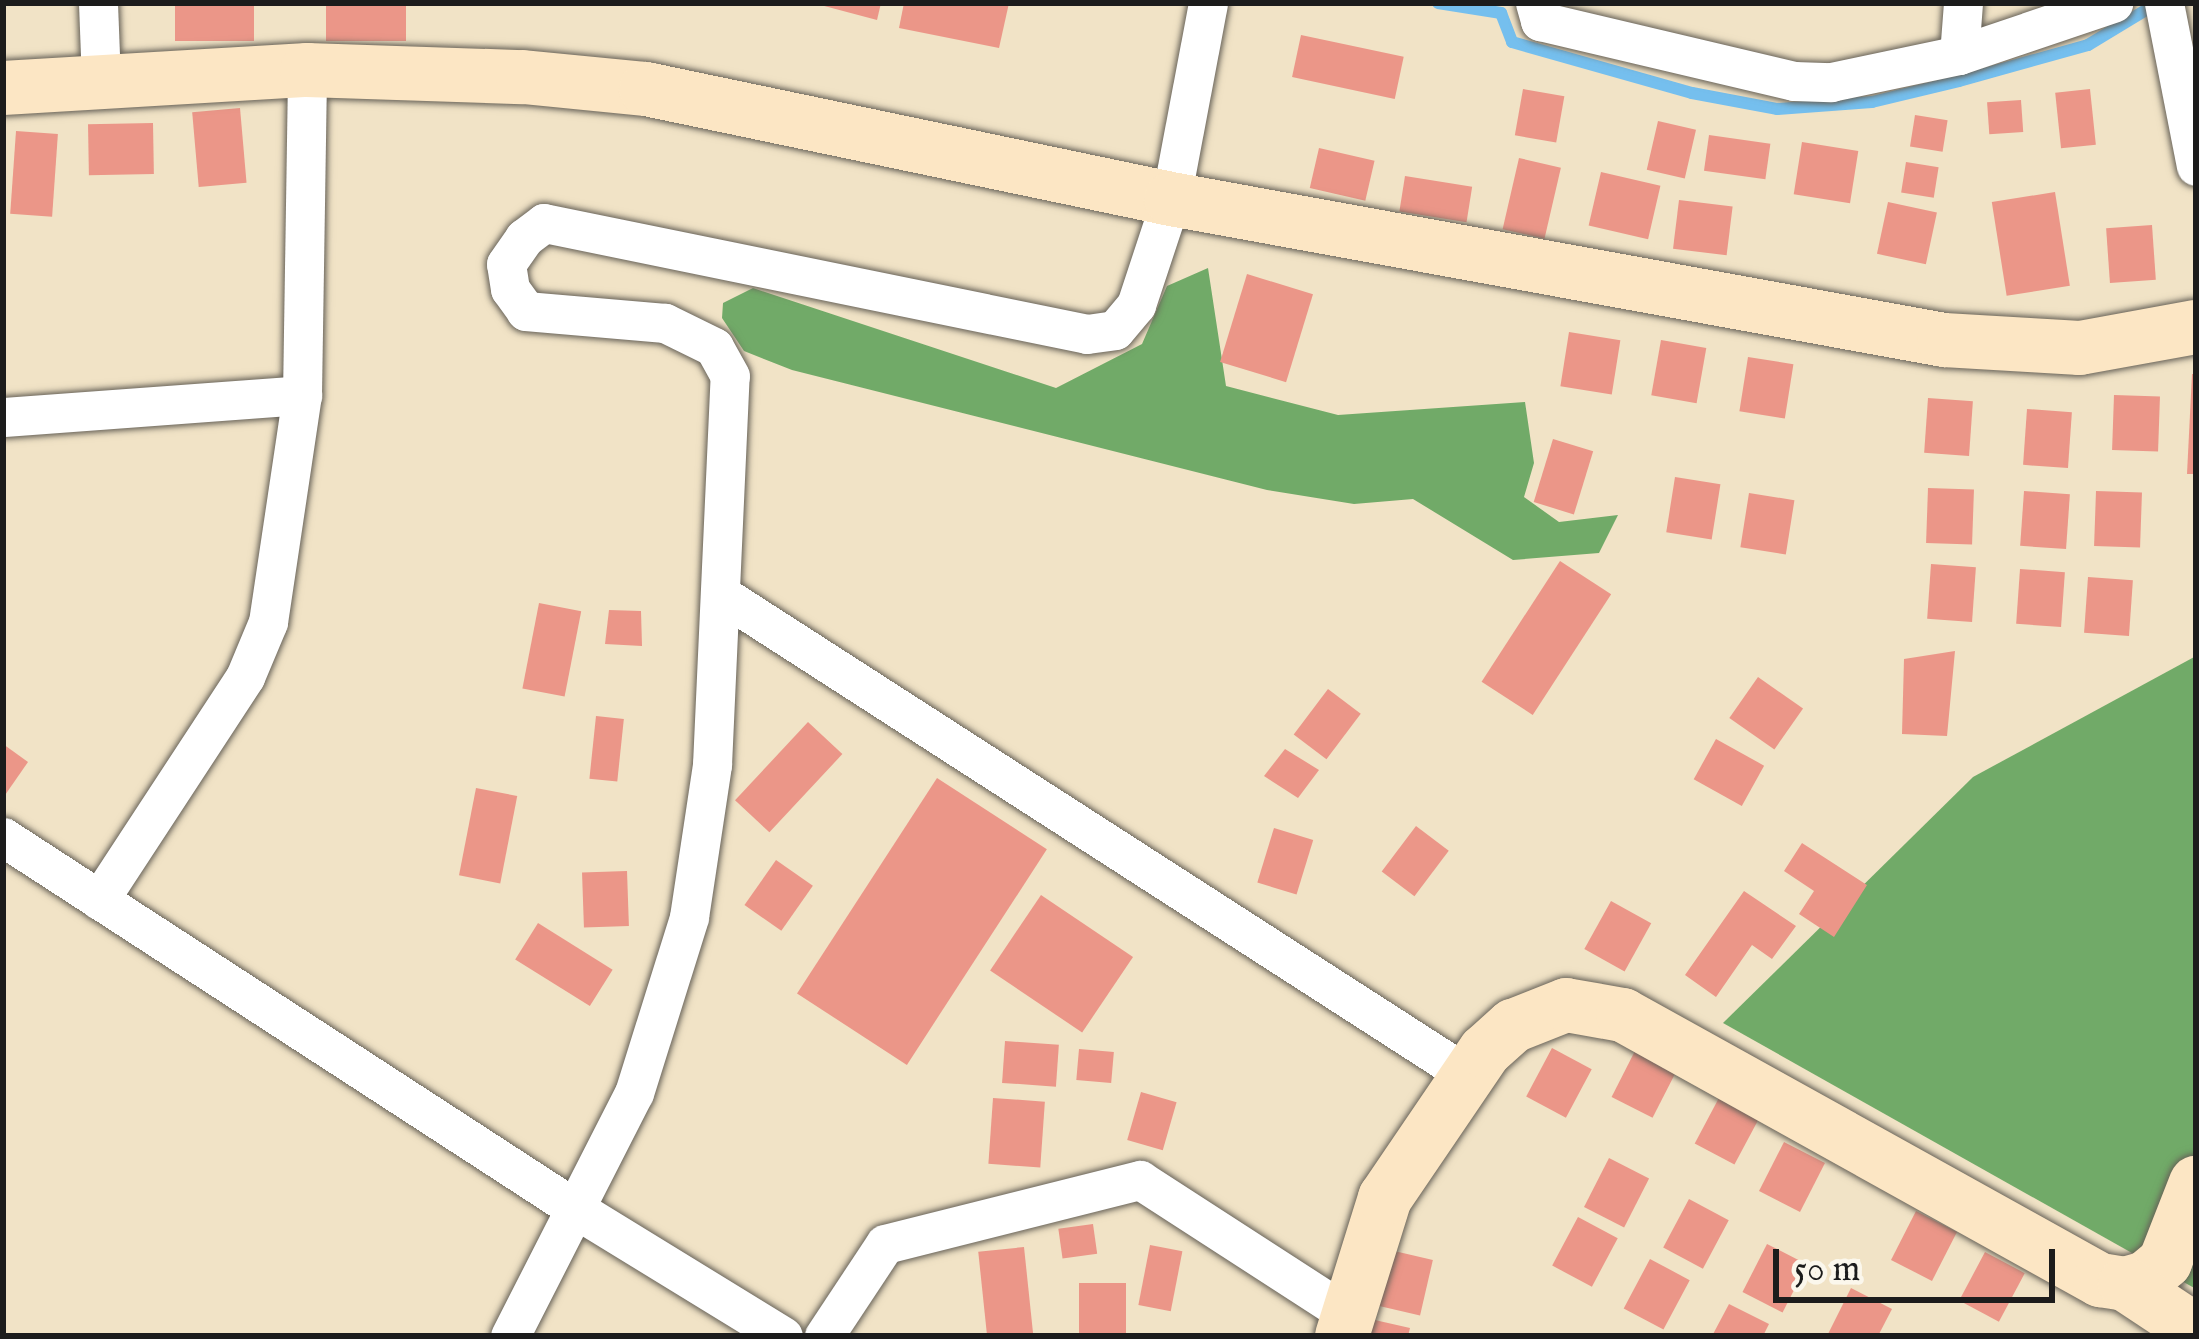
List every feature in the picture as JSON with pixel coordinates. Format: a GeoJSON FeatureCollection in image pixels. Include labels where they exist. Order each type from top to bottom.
{"type":"FeatureCollection","features":[{"type":"Feature","properties":{"kind":"street"},"geometry":{"type":"LineString","coordinates":[[98,3],[101,82]]}},
{"type":"Feature","properties":{"kind":"street"},"geometry":{"type":"LineString","coordinates":[[510,1336],[634,1093],[688,917],[712,765],[730,376],[714,347],[665,323],[526,310],[510,290],[506,264],[524,238],[544,223],[1087,334],[1115,330],[1136,305],[1171,199],[1208,3]]}},
{"type":"Feature","properties":{"kind":"street"},"geometry":{"type":"LineString","coordinates":[[1535,3],[1540,21],[1794,81],[1831,82],[1959,55],[2113,3]]}},
{"type":"Feature","properties":{"kind":"street"},"geometry":{"type":"LineString","coordinates":[[1959,55],[1964,3]]}},
{"type":"Feature","properties":{"kind":"street"},"geometry":{"type":"LineString","coordinates":[[2164,3],[2196,166]]}},
{"type":"Feature","properties":{"kind":"street"},"geometry":{"type":"LineString","coordinates":[[99,900],[245,677],[268,622],[302,395],[307,70]]}},
{"type":"Feature","properties":{"kind":"street"},"geometry":{"type":"LineString","coordinates":[[3,88],[307,70],[523,77],[646,89],[1171,199],[1944,340],[2080,348],[2196,327]]}},
{"type":"Feature","properties":{"kind":"street"},"geometry":{"type":"LineString","coordinates":[[3,417],[302,395]]}},
{"type":"Feature","properties":{"kind":"street"},"geometry":{"type":"LineString","coordinates":[[722,596],[1469,1076]]}},
{"type":"Feature","properties":{"kind":"street"},"geometry":{"type":"LineString","coordinates":[[3,837],[574,1208],[783,1336]]}},
{"type":"Feature","properties":{"kind":"street"},"geometry":{"type":"LineString","coordinates":[[824,1336],[885,1244],[1140,1180],[1345,1325],[1385,1198],[1485,1051],[1513,1026],[1566,1005],[1623,1015],[2100,1280],[2125,1285],[2196,1331]]}},
{"type":"Feature","properties":{"kind":"street"},"geometry":{"type":"LineString","coordinates":[[2125,1285],[2146,1278],[2165,1262],[2196,1183]]}},
{"type":"Feature","properties":{"kind":"green space"},"geometry":{"type":"Polygon","coordinates":[[[1208,268],[1226,386],[1338,415],[1525,402],[1534,463],[1524,497],[1559,522],[1618,515],[1599,553],[1513,560],[1413,499],[1354,504],[1267,490],[792,370],[744,351],[722,318],[723,303],[753,288],[1056,388],[1142,344],[1167,286],[1208,268]]]}},
{"type":"Feature","properties":{"kind":"green space"},"geometry":{"type":"Polygon","coordinates":[[[2196,656],[2196,1289],[1723,1023],[1973,777],[2196,656]]]}},
{"type":"Feature","properties":{"kind":"building"},"geometry":{"type":"Polygon","coordinates":[[[175,3],[254,3],[254,41],[175,41],[175,3]]]}},
{"type":"Feature","properties":{"kind":"building"},"geometry":{"type":"Polygon","coordinates":[[[326,3],[406,3],[406,41],[326,41],[326,3]]]}},
{"type":"Feature","properties":{"kind":"building"},"geometry":{"type":"Polygon","coordinates":[[[813,3],[881,3],[877,20],[813,3]]]}},
{"type":"Feature","properties":{"kind":"building"},"geometry":{"type":"Polygon","coordinates":[[[904,3],[1009,3],[999,48],[899,28],[904,3]]]}},
{"type":"Feature","properties":{"kind":"building"},"geometry":{"type":"Polygon","coordinates":[[[1301,35],[1404,57],[1395,99],[1292,77],[1301,35]]]}},
{"type":"Feature","properties":{"kind":"building"},"geometry":{"type":"Polygon","coordinates":[[[1523,89],[1564,96],[1556,143],[1515,135],[1523,89]]]}},
{"type":"Feature","properties":{"kind":"building"},"geometry":{"type":"Polygon","coordinates":[[[2090,89],[2096,145],[2061,148],[2055,93],[2090,89]]]}},
{"type":"Feature","properties":{"kind":"building"},"geometry":{"type":"Polygon","coordinates":[[[2021,100],[2023,132],[1989,134],[1987,102],[2021,100]]]}},
{"type":"Feature","properties":{"kind":"building"},"geometry":{"type":"Polygon","coordinates":[[[240,108],[247,183],[199,187],[192,112],[240,108]]]}},
{"type":"Feature","properties":{"kind":"building"},"geometry":{"type":"Polygon","coordinates":[[[1915,115],[1948,120],[1943,152],[1910,147],[1915,115]]]}},
{"type":"Feature","properties":{"kind":"building"},"geometry":{"type":"Polygon","coordinates":[[[1658,121],[1696,130],[1685,178],[1647,170],[1658,121]]]}},
{"type":"Feature","properties":{"kind":"building"},"geometry":{"type":"Polygon","coordinates":[[[153,123],[154,174],[89,175],[88,124],[153,123]]]}},
{"type":"Feature","properties":{"kind":"building"},"geometry":{"type":"Polygon","coordinates":[[[16,131],[58,134],[52,217],[10,214],[16,131]]]}},
{"type":"Feature","properties":{"kind":"building"},"geometry":{"type":"Polygon","coordinates":[[[1709,135],[1770,144],[1765,179],[1704,171],[1709,135]]]}},
{"type":"Feature","properties":{"kind":"building"},"geometry":{"type":"Polygon","coordinates":[[[1802,142],[1858,151],[1850,203],[1794,194],[1802,142]]]}},
{"type":"Feature","properties":{"kind":"building"},"geometry":{"type":"Polygon","coordinates":[[[1319,148],[1375,161],[1365,201],[1310,188],[1319,148]]]}},
{"type":"Feature","properties":{"kind":"building"},"geometry":{"type":"Polygon","coordinates":[[[1519,158],[1561,168],[1544,239],[1503,229],[1519,158]]]}},
{"type":"Feature","properties":{"kind":"building"},"geometry":{"type":"Polygon","coordinates":[[[1906,162],[1939,167],[1934,198],[1901,193],[1906,162]]]}},
{"type":"Feature","properties":{"kind":"building"},"geometry":{"type":"Polygon","coordinates":[[[1601,172],[1660,186],[1648,239],[1589,226],[1601,172]]]}},
{"type":"Feature","properties":{"kind":"building"},"geometry":{"type":"Polygon","coordinates":[[[1405,176],[1472,187],[1467,222],[1399,212],[1405,176]]]}},
{"type":"Feature","properties":{"kind":"building"},"geometry":{"type":"Polygon","coordinates":[[[2055,192],[2070,286],[2007,296],[1992,202],[2055,192]]]}},
{"type":"Feature","properties":{"kind":"building"},"geometry":{"type":"Polygon","coordinates":[[[1679,200],[1733,207],[1727,255],[1673,249],[1679,200]]]}},
{"type":"Feature","properties":{"kind":"building"},"geometry":{"type":"Polygon","coordinates":[[[1888,202],[1937,212],[1926,264],[1877,254],[1888,202]]]}},
{"type":"Feature","properties":{"kind":"building"},"geometry":{"type":"Polygon","coordinates":[[[2152,225],[2156,280],[2110,283],[2106,228],[2152,225]]]}},
{"type":"Feature","properties":{"kind":"building"},"geometry":{"type":"Polygon","coordinates":[[[1247,274],[1313,294],[1286,382],[1220,362],[1247,274]]]}},
{"type":"Feature","properties":{"kind":"building"},"geometry":{"type":"Polygon","coordinates":[[[1569,332],[1620,340],[1612,394],[1560,386],[1569,332]]]}},
{"type":"Feature","properties":{"kind":"building"},"geometry":{"type":"Polygon","coordinates":[[[1661,340],[1706,348],[1697,403],[1651,395],[1661,340]]]}},
{"type":"Feature","properties":{"kind":"building"},"geometry":{"type":"Polygon","coordinates":[[[1748,357],[1793,364],[1785,419],[1739,411],[1748,357]]]}},
{"type":"Feature","properties":{"kind":"building"},"geometry":{"type":"Polygon","coordinates":[[[2192,374],[2196,374],[2196,474],[2187,474],[2192,374]]]}},
{"type":"Feature","properties":{"kind":"building"},"geometry":{"type":"Polygon","coordinates":[[[2114,395],[2160,397],[2158,452],[2112,450],[2114,395]]]}},
{"type":"Feature","properties":{"kind":"building"},"geometry":{"type":"Polygon","coordinates":[[[1928,398],[1973,401],[1969,456],[1924,453],[1928,398]]]}},
{"type":"Feature","properties":{"kind":"building"},"geometry":{"type":"Polygon","coordinates":[[[2027,409],[2072,412],[2068,468],[2023,465],[2027,409]]]}},
{"type":"Feature","properties":{"kind":"building"},"geometry":{"type":"Polygon","coordinates":[[[1553,439],[1593,451],[1574,514],[1534,502],[1553,439]]]}},
{"type":"Feature","properties":{"kind":"building"},"geometry":{"type":"Polygon","coordinates":[[[1675,477],[1720,484],[1712,540],[1666,532],[1675,477]]]}},
{"type":"Feature","properties":{"kind":"building"},"geometry":{"type":"Polygon","coordinates":[[[1928,488],[1974,490],[1972,545],[1926,543],[1928,488]]]}},
{"type":"Feature","properties":{"kind":"building"},"geometry":{"type":"Polygon","coordinates":[[[2024,491],[2070,494],[2066,549],[2020,546],[2024,491]]]}},
{"type":"Feature","properties":{"kind":"building"},"geometry":{"type":"Polygon","coordinates":[[[2096,491],[2142,493],[2140,548],[2094,546],[2096,491]]]}},
{"type":"Feature","properties":{"kind":"building"},"geometry":{"type":"Polygon","coordinates":[[[1749,493],[1794,500],[1786,555],[1740,547],[1749,493]]]}},
{"type":"Feature","properties":{"kind":"building"},"geometry":{"type":"Polygon","coordinates":[[[1560,561],[1611,594],[1533,715],[1482,682],[1560,561]]]}},
{"type":"Feature","properties":{"kind":"building"},"geometry":{"type":"Polygon","coordinates":[[[1931,564],[1976,567],[1972,622],[1927,619],[1931,564]]]}},
{"type":"Feature","properties":{"kind":"building"},"geometry":{"type":"Polygon","coordinates":[[[2020,569],[2065,572],[2061,627],[2016,624],[2020,569]]]}},
{"type":"Feature","properties":{"kind":"building"},"geometry":{"type":"Polygon","coordinates":[[[2088,577],[2133,580],[2129,636],[2084,633],[2088,577]]]}},
{"type":"Feature","properties":{"kind":"building"},"geometry":{"type":"Polygon","coordinates":[[[539,603],[581,611],[565,697],[522,688],[539,603]]]}},
{"type":"Feature","properties":{"kind":"building"},"geometry":{"type":"Polygon","coordinates":[[[609,610],[641,611],[642,646],[605,644],[609,610]]]}},
{"type":"Feature","properties":{"kind":"building"},"geometry":{"type":"Polygon","coordinates":[[[1955,651],[1947,736],[1902,734],[1904,659],[1955,651]]]}},
{"type":"Feature","properties":{"kind":"building"},"geometry":{"type":"Polygon","coordinates":[[[1758,677],[1803,709],[1774,750],[1729,718],[1758,677]]]}},
{"type":"Feature","properties":{"kind":"building"},"geometry":{"type":"Polygon","coordinates":[[[1328,689],[1361,714],[1326,759],[1294,735],[1328,689]]]}},
{"type":"Feature","properties":{"kind":"building"},"geometry":{"type":"Polygon","coordinates":[[[596,716],[624,719],[617,782],[589,779],[596,716]]]}},
{"type":"Feature","properties":{"kind":"building"},"geometry":{"type":"Polygon","coordinates":[[[808,722],[842,754],[769,832],[735,800],[808,722]]]}},
{"type":"Feature","properties":{"kind":"building"},"geometry":{"type":"Polygon","coordinates":[[[1716,739],[1764,766],[1742,806],[1694,779],[1716,739]]]}},
{"type":"Feature","properties":{"kind":"building"},"geometry":{"type":"Polygon","coordinates":[[[3,744],[28,762],[3,798],[3,744]]]}},
{"type":"Feature","properties":{"kind":"building"},"geometry":{"type":"Polygon","coordinates":[[[1285,749],[1319,770],[1298,798],[1264,776],[1285,749]]]}},
{"type":"Feature","properties":{"kind":"building"},"geometry":{"type":"Polygon","coordinates":[[[937,778],[1047,849],[907,1065],[797,994],[937,778]]]}},
{"type":"Feature","properties":{"kind":"building"},"geometry":{"type":"Polygon","coordinates":[[[476,788],[517,796],[500,883],[459,875],[476,788]]]}},
{"type":"Feature","properties":{"kind":"building"},"geometry":{"type":"Polygon","coordinates":[[[1416,826],[1449,851],[1414,896],[1382,872],[1416,826]]]}},
{"type":"Feature","properties":{"kind":"building"},"geometry":{"type":"Polygon","coordinates":[[[1274,828],[1313,840],[1297,894],[1257,883],[1274,828]]]}},
{"type":"Feature","properties":{"kind":"building"},"geometry":{"type":"Polygon","coordinates":[[[1802,843],[1867,885],[1834,937],[1799,914],[1814,891],[1784,871],[1802,843]]]}},
{"type":"Feature","properties":{"kind":"building"},"geometry":{"type":"Polygon","coordinates":[[[776,860],[813,886],[781,931],[744,905],[776,860]]]}},
{"type":"Feature","properties":{"kind":"building"},"geometry":{"type":"Polygon","coordinates":[[[627,871],[629,926],[584,928],[582,873],[627,871]]]}},
{"type":"Feature","properties":{"kind":"building"},"geometry":{"type":"Polygon","coordinates":[[[1744,891],[1796,926],[1772,959],[1752,945],[1716,997],[1685,975],[1744,891]]]}},
{"type":"Feature","properties":{"kind":"building"},"geometry":{"type":"Polygon","coordinates":[[[1041,895],[1133,957],[1082,1033],[990,970],[1041,895]]]}},
{"type":"Feature","properties":{"kind":"building"},"geometry":{"type":"Polygon","coordinates":[[[1611,901],[1651,923],[1625,971],[1584,949],[1611,901]]]}},
{"type":"Feature","properties":{"kind":"building"},"geometry":{"type":"Polygon","coordinates":[[[538,923],[613,970],[590,1006],[515,959],[538,923]]]}},
{"type":"Feature","properties":{"kind":"building"},"geometry":{"type":"Polygon","coordinates":[[[1005,1041],[1059,1045],[1056,1087],[1002,1083],[1005,1041]]]}},
{"type":"Feature","properties":{"kind":"building"},"geometry":{"type":"Polygon","coordinates":[[[1637,1047],[1678,1068],[1653,1118],[1612,1097],[1637,1047]]]}},
{"type":"Feature","properties":{"kind":"building"},"geometry":{"type":"Polygon","coordinates":[[[1552,1048],[1592,1069],[1566,1118],[1526,1097],[1552,1048]]]}},
{"type":"Feature","properties":{"kind":"building"},"geometry":{"type":"Polygon","coordinates":[[[1079,1049],[1114,1052],[1111,1083],[1076,1080],[1079,1049]]]}},
{"type":"Feature","properties":{"kind":"building"},"geometry":{"type":"Polygon","coordinates":[[[1141,1092],[1177,1102],[1163,1150],[1127,1140],[1141,1092]]]}},
{"type":"Feature","properties":{"kind":"building"},"geometry":{"type":"Polygon","coordinates":[[[1721,1094],[1761,1115],[1734,1165],[1695,1143],[1721,1094]]]}},
{"type":"Feature","properties":{"kind":"building"},"geometry":{"type":"Polygon","coordinates":[[[993,1098],[1045,1102],[1040,1167],[988,1164],[993,1098]]]}},
{"type":"Feature","properties":{"kind":"building"},"geometry":{"type":"Polygon","coordinates":[[[1784,1142],[1825,1163],[1800,1212],[1759,1191],[1784,1142]]]}},
{"type":"Feature","properties":{"kind":"building"},"geometry":{"type":"Polygon","coordinates":[[[1609,1158],[1649,1178],[1624,1227],[1584,1207],[1609,1158]]]}},
{"type":"Feature","properties":{"kind":"building"},"geometry":{"type":"Polygon","coordinates":[[[1689,1199],[1729,1220],[1703,1269],[1663,1248],[1689,1199]]]}},
{"type":"Feature","properties":{"kind":"building"},"geometry":{"type":"Polygon","coordinates":[[[1916,1211],[1957,1232],[1932,1281],[1891,1260],[1916,1211]]]}},
{"type":"Feature","properties":{"kind":"building"},"geometry":{"type":"Polygon","coordinates":[[[1578,1217],[1618,1238],[1592,1287],[1552,1266],[1578,1217]]]}},
{"type":"Feature","properties":{"kind":"building"},"geometry":{"type":"Polygon","coordinates":[[[1093,1224],[1097,1254],[1063,1259],[1058,1229],[1093,1224]]]}},
{"type":"Feature","properties":{"kind":"building"},"geometry":{"type":"Polygon","coordinates":[[[1767,1244],[1807,1264],[1783,1313],[1742,1292],[1767,1244]]]}},
{"type":"Feature","properties":{"kind":"building"},"geometry":{"type":"Polygon","coordinates":[[[1150,1245],[1182,1251],[1171,1311],[1138,1305],[1150,1245]]]}},
{"type":"Feature","properties":{"kind":"building"},"geometry":{"type":"Polygon","coordinates":[[[1024,1247],[1033,1336],[987,1336],[978,1252],[1024,1247]]]}},
{"type":"Feature","properties":{"kind":"building"},"geometry":{"type":"Polygon","coordinates":[[[1390,1250],[1433,1260],[1420,1315],[1377,1306],[1390,1250]]]}},
{"type":"Feature","properties":{"kind":"building"},"geometry":{"type":"Polygon","coordinates":[[[1985,1252],[2025,1273],[1999,1322],[1959,1301],[1985,1252]]]}},
{"type":"Feature","properties":{"kind":"building"},"geometry":{"type":"Polygon","coordinates":[[[1650,1259],[1690,1280],[1663,1330],[1624,1308],[1650,1259]]]}},
{"type":"Feature","properties":{"kind":"building"},"geometry":{"type":"Polygon","coordinates":[[[1079,1283],[1126,1283],[1126,1336],[1079,1336],[1079,1283]]]}},
{"type":"Feature","properties":{"kind":"building"},"geometry":{"type":"Polygon","coordinates":[[[1851,1288],[1892,1309],[1878,1336],[1827,1336],[1851,1288]]]}},
{"type":"Feature","properties":{"kind":"building"},"geometry":{"type":"Polygon","coordinates":[[[1729,1304],[1769,1324],[1763,1336],[1712,1336],[1729,1304]]]}},
{"type":"Feature","properties":{"kind":"building"},"geometry":{"type":"Polygon","coordinates":[[[1366,1318],[1410,1328],[1408,1336],[1362,1336],[1366,1318]]]}},
{"type":"Feature","properties":{"kind":"waterway"},"geometry":{"type":"LineString","coordinates":[[1438,3],[1501,13],[1512,42],[1692,93],[1777,109],[1872,102],[1959,81],[2088,45],[2156,4]]}}]}
